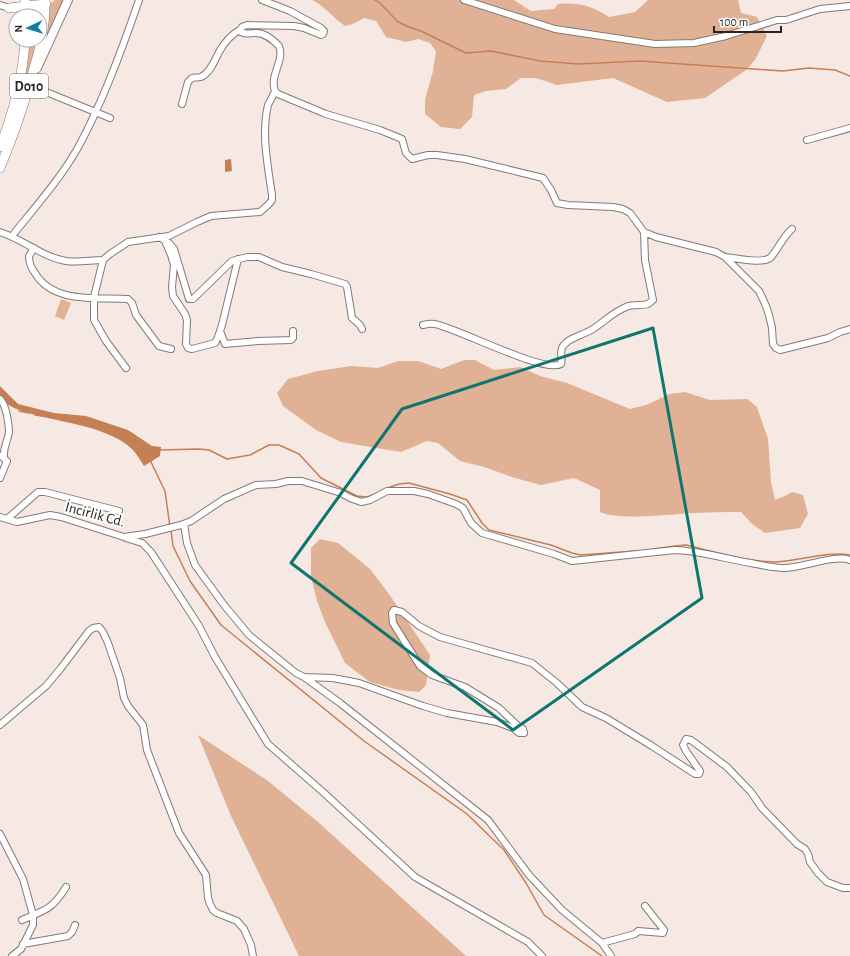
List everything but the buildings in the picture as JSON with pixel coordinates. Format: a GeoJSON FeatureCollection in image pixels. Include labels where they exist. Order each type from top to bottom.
{"type":"FeatureCollection","features":[{"type":"Feature","properties":{"kind":"highway","name":"D010"},"geometry":{"type":"LineString","coordinates":[[0,168],[19,119],[30,85],[41,42],[47,1]]}},
{"type":"Feature","properties":{"kind":"highway"},"geometry":{"type":"LineString","coordinates":[[5,6],[23,2],[47,1]]}},
{"type":"Feature","properties":{"kind":"highway","name":"D010"},"geometry":{"type":"LineString","coordinates":[[0,147],[12,115],[20,81],[23,48]]}},
{"type":"Feature","properties":{"kind":"main road"},"geometry":{"type":"LineString","coordinates":[[30,85],[68,0]]}},
{"type":"Feature","properties":{"kind":"street"},"geometry":{"type":"LineString","coordinates":[[12,236],[49,189],[81,143],[114,69],[139,0]]}},
{"type":"Feature","properties":{"kind":"street"},"geometry":{"type":"LineString","coordinates":[[182,104],[188,82],[192,78],[201,77],[205,74],[215,62],[226,42],[242,27],[247,25],[280,25],[304,28],[317,34],[323,34],[324,31],[321,28],[290,11],[262,0]]}},
{"type":"Feature","properties":{"kind":"street"},"geometry":{"type":"LineString","coordinates":[[464,0],[555,29],[655,44],[694,43],[726,36],[777,20],[786,20],[820,9],[850,6]]}},
{"type":"Feature","properties":{"kind":"street"},"geometry":{"type":"LineString","coordinates":[[839,7],[850,12]]}},
{"type":"Feature","properties":{"kind":"street"},"geometry":{"type":"LineString","coordinates":[[126,368],[106,341],[94,320],[94,297],[103,260],[128,242],[162,239],[211,216],[260,212],[272,200],[265,132],[268,105],[275,91],[273,82],[281,55],[279,46],[267,36],[261,33],[244,34],[241,32],[241,29]]}},
{"type":"Feature","properties":{"kind":"street"},"geometry":{"type":"LineString","coordinates":[[30,85],[110,118]]}},
{"type":"Feature","properties":{"kind":"street"},"geometry":{"type":"LineString","coordinates":[[275,91],[326,114],[380,130],[402,139],[406,153],[412,159],[428,155],[465,159],[543,178],[557,203],[623,209],[630,213],[644,232],[656,237],[716,252],[725,257],[759,291],[768,310],[774,344],[776,348],[780,350],[828,338],[850,329]]}},
{"type":"Feature","properties":{"kind":"street"},"geometry":{"type":"LineString","coordinates":[[807,140],[850,128]]}},
{"type":"Feature","properties":{"kind":"street"},"geometry":{"type":"LineString","coordinates":[[725,257],[760,261],[767,260],[771,257],[785,235],[792,230]]}},
{"type":"Feature","properties":{"kind":"street"},"geometry":{"type":"LineString","coordinates":[[0,232],[12,236],[49,256],[67,261],[103,260]]}},
{"type":"Feature","properties":{"kind":"street"},"geometry":{"type":"LineString","coordinates":[[423,325],[434,324],[449,328],[529,360],[548,366],[558,366],[562,361],[561,351],[567,342],[593,330],[613,313],[627,306],[648,304],[653,300],[645,260],[644,232]]}},
{"type":"Feature","properties":{"kind":"street"},"geometry":{"type":"LineString","coordinates":[[162,239],[174,249],[189,299],[193,299],[232,261],[258,257],[282,267],[333,281],[342,282],[347,286],[352,318],[360,325],[362,329]]}},
{"type":"Feature","properties":{"kind":"street"},"geometry":{"type":"LineString","coordinates":[[162,239],[174,265],[172,287],[173,296],[185,314],[186,344],[188,348],[192,349],[215,343],[220,331],[238,259]]}},
{"type":"Feature","properties":{"kind":"street"},"geometry":{"type":"LineString","coordinates":[[34,248],[29,256],[29,261],[42,283],[51,290],[63,295],[128,299],[132,303],[136,315],[159,346],[171,349]]}},
{"type":"Feature","properties":{"kind":"street"},"geometry":{"type":"LineString","coordinates":[[220,331],[226,344],[290,340],[293,338],[293,331]]}},
{"type":"Feature","properties":{"kind":"street"},"geometry":{"type":"LineString","coordinates":[[0,398],[3,401],[7,413],[9,433],[2,456],[7,461],[0,478]]}},
{"type":"Feature","properties":{"kind":"street","name":"İncirlik Cd."},"geometry":{"type":"LineString","coordinates":[[0,517],[17,522],[50,515],[61,517],[124,537],[160,531],[183,524],[191,521],[224,499],[256,485],[276,484],[288,481],[302,482],[341,493],[361,502],[370,500],[387,491],[414,491],[428,494],[463,508],[471,523],[482,533],[554,554],[572,561],[675,550],[691,551],[769,567],[784,568],[798,567],[833,559],[850,560]]}},
{"type":"Feature","properties":{"kind":"street"},"geometry":{"type":"LineString","coordinates":[[7,519],[38,492],[44,492],[119,511]]}},
{"type":"Feature","properties":{"kind":"street"},"geometry":{"type":"LineString","coordinates":[[183,524],[187,543],[195,565],[224,605],[249,635],[296,673],[304,677],[340,703],[488,820],[528,875],[562,910],[602,943],[611,956]]}},
{"type":"Feature","properties":{"kind":"street"},"geometry":{"type":"LineString","coordinates":[[124,537],[142,543],[151,552],[199,626],[215,657],[268,744],[323,792],[415,877],[530,945],[542,956]]}},
{"type":"Feature","properties":{"kind":"street"},"geometry":{"type":"LineString","coordinates":[[304,677],[333,678],[359,683],[423,706],[447,713],[497,722],[513,728],[519,733],[524,733],[524,729],[518,726],[499,708],[465,687],[432,675],[420,666],[393,623],[392,613],[394,610],[397,610],[402,612],[419,626],[440,637],[532,663],[557,683],[582,707],[606,718],[695,774],[699,774],[700,771],[683,745],[686,740],[691,740],[727,767],[751,792],[762,808],[797,844],[805,849],[810,862],[826,882],[843,888],[850,888]]}},
{"type":"Feature","properties":{"kind":"street"},"geometry":{"type":"LineString","coordinates":[[0,725],[46,686],[89,631],[93,628],[99,628],[103,632],[108,643],[120,678],[124,698],[128,706],[143,725],[147,750],[179,833],[206,875],[210,904],[213,910],[217,913],[237,921],[244,929],[251,945],[253,956]]}},
{"type":"Feature","properties":{"kind":"street"},"geometry":{"type":"LineString","coordinates":[[0,834],[23,879],[33,915],[33,925],[21,949],[12,956]]}},
{"type":"Feature","properties":{"kind":"street"},"geometry":{"type":"LineString","coordinates":[[22,920],[50,907],[59,898],[66,887]]}},
{"type":"Feature","properties":{"kind":"street"},"geometry":{"type":"LineString","coordinates":[[602,943],[635,934],[638,931],[663,933],[664,930],[645,906]]}},
{"type":"Feature","properties":{"kind":"street"},"geometry":{"type":"LineString","coordinates":[[23,944],[68,936],[72,932],[75,925]]}},
{"type":"Feature","properties":{"kind":"street"},"geometry":{"type":"LineString","coordinates":[[530,945],[535,956]]}},
{"type":"Feature","properties":{"kind":"highlighted area"},"geometry":{"type":"Polygon","coordinates":[[[653,328],[702,598],[513,730],[291,563],[402,409],[653,328]]]}},
{"type":"Feature","properties":{"kind":"shaded area"},"geometry":{"type":"Polygon","coordinates":[[[55,0],[64,0],[48,38],[48,8],[47,6],[55,0]]]}},
{"type":"Feature","properties":{"kind":"shaded area"},"geometry":{"type":"Polygon","coordinates":[[[312,0],[514,0],[531,11],[554,9],[558,4],[578,4],[597,10],[609,17],[635,12],[648,0],[738,0],[741,13],[757,17],[767,36],[755,60],[746,70],[705,98],[667,102],[613,78],[557,85],[536,78],[521,78],[506,89],[486,91],[474,95],[472,117],[460,129],[441,127],[425,114],[425,100],[433,71],[436,51],[430,43],[418,39],[406,42],[386,37],[376,21],[364,18],[353,24],[345,26],[321,5],[312,0]]]}},
{"type":"Feature","properties":{"kind":"shaded area"},"geometry":{"type":"Polygon","coordinates":[[[25,48],[35,48],[16,116],[25,48]]]}},
{"type":"Feature","properties":{"kind":"shaded area"},"geometry":{"type":"Polygon","coordinates":[[[41,48],[44,48],[39,59],[41,48]]]}},
{"type":"Feature","properties":{"kind":"shaded area"},"geometry":{"type":"Polygon","coordinates":[[[231,159],[232,171],[225,172],[225,160],[231,159]]]}},
{"type":"Feature","properties":{"kind":"shaded area"},"geometry":{"type":"Polygon","coordinates":[[[61,299],[71,303],[64,320],[55,316],[61,299]]]}},
{"type":"Feature","properties":{"kind":"shaded area"},"geometry":{"type":"Polygon","coordinates":[[[464,360],[475,360],[494,370],[520,367],[540,376],[567,383],[630,409],[646,405],[670,394],[685,392],[710,400],[747,399],[757,407],[768,439],[771,482],[775,500],[792,492],[803,495],[808,514],[800,528],[765,533],[752,524],[741,512],[706,512],[633,517],[609,515],[600,512],[600,490],[574,478],[541,485],[460,461],[438,443],[427,441],[401,452],[341,442],[316,430],[283,406],[277,393],[288,379],[318,371],[351,366],[378,368],[398,361],[418,361],[441,369],[464,360]]]}},
{"type":"Feature","properties":{"kind":"shaded area"},"geometry":{"type":"Polygon","coordinates":[[[0,386],[18,404],[54,413],[86,416],[128,430],[152,446],[161,447],[160,456],[144,466],[132,449],[112,436],[88,427],[18,410],[9,405],[0,399],[0,386]]]}},
{"type":"Feature","properties":{"kind":"shaded area"},"geometry":{"type":"Polygon","coordinates":[[[320,539],[338,543],[370,569],[389,594],[430,655],[426,685],[419,692],[399,690],[370,682],[345,663],[325,622],[317,601],[311,576],[311,548],[320,539]]]}},
{"type":"Feature","properties":{"kind":"shaded area"},"geometry":{"type":"Polygon","coordinates":[[[198,735],[268,781],[318,822],[466,956],[299,956],[231,816],[198,735]]]}},
{"type":"Feature","properties":{"kind":"waterway"},"geometry":{"type":"LineString","coordinates":[[375,0],[381,4],[398,22],[421,31],[466,53],[491,51],[540,61],[578,64],[640,61],[783,71],[809,68],[835,70],[850,76]]}},
{"type":"Feature","properties":{"kind":"waterway"},"geometry":{"type":"LineString","coordinates":[[19,411],[29,413]]}},
{"type":"Feature","properties":{"kind":"waterway"},"geometry":{"type":"LineString","coordinates":[[35,415],[43,416]]}},
{"type":"Feature","properties":{"kind":"waterway"},"geometry":{"type":"LineString","coordinates":[[159,450],[209,450],[227,459],[250,455],[269,445],[279,445],[299,454],[321,478],[357,496],[367,497],[380,492]]}},
{"type":"Feature","properties":{"kind":"waterway"},"geometry":{"type":"LineString","coordinates":[[150,460],[165,491],[170,527]]}},
{"type":"Feature","properties":{"kind":"waterway"},"geometry":{"type":"LineString","coordinates":[[387,488],[399,484],[409,483],[450,494],[467,500],[482,523],[489,530],[551,545],[572,553],[581,555],[635,551]]}},
{"type":"Feature","properties":{"kind":"waterway"},"geometry":{"type":"LineString","coordinates":[[171,530],[173,546],[190,581],[221,625],[364,741],[467,814],[504,850],[526,883],[544,915],[602,956]]}},
{"type":"Feature","properties":{"kind":"waterway"},"geometry":{"type":"LineString","coordinates":[[654,549],[686,545],[765,562],[785,561],[832,554],[850,555]]}}]}
